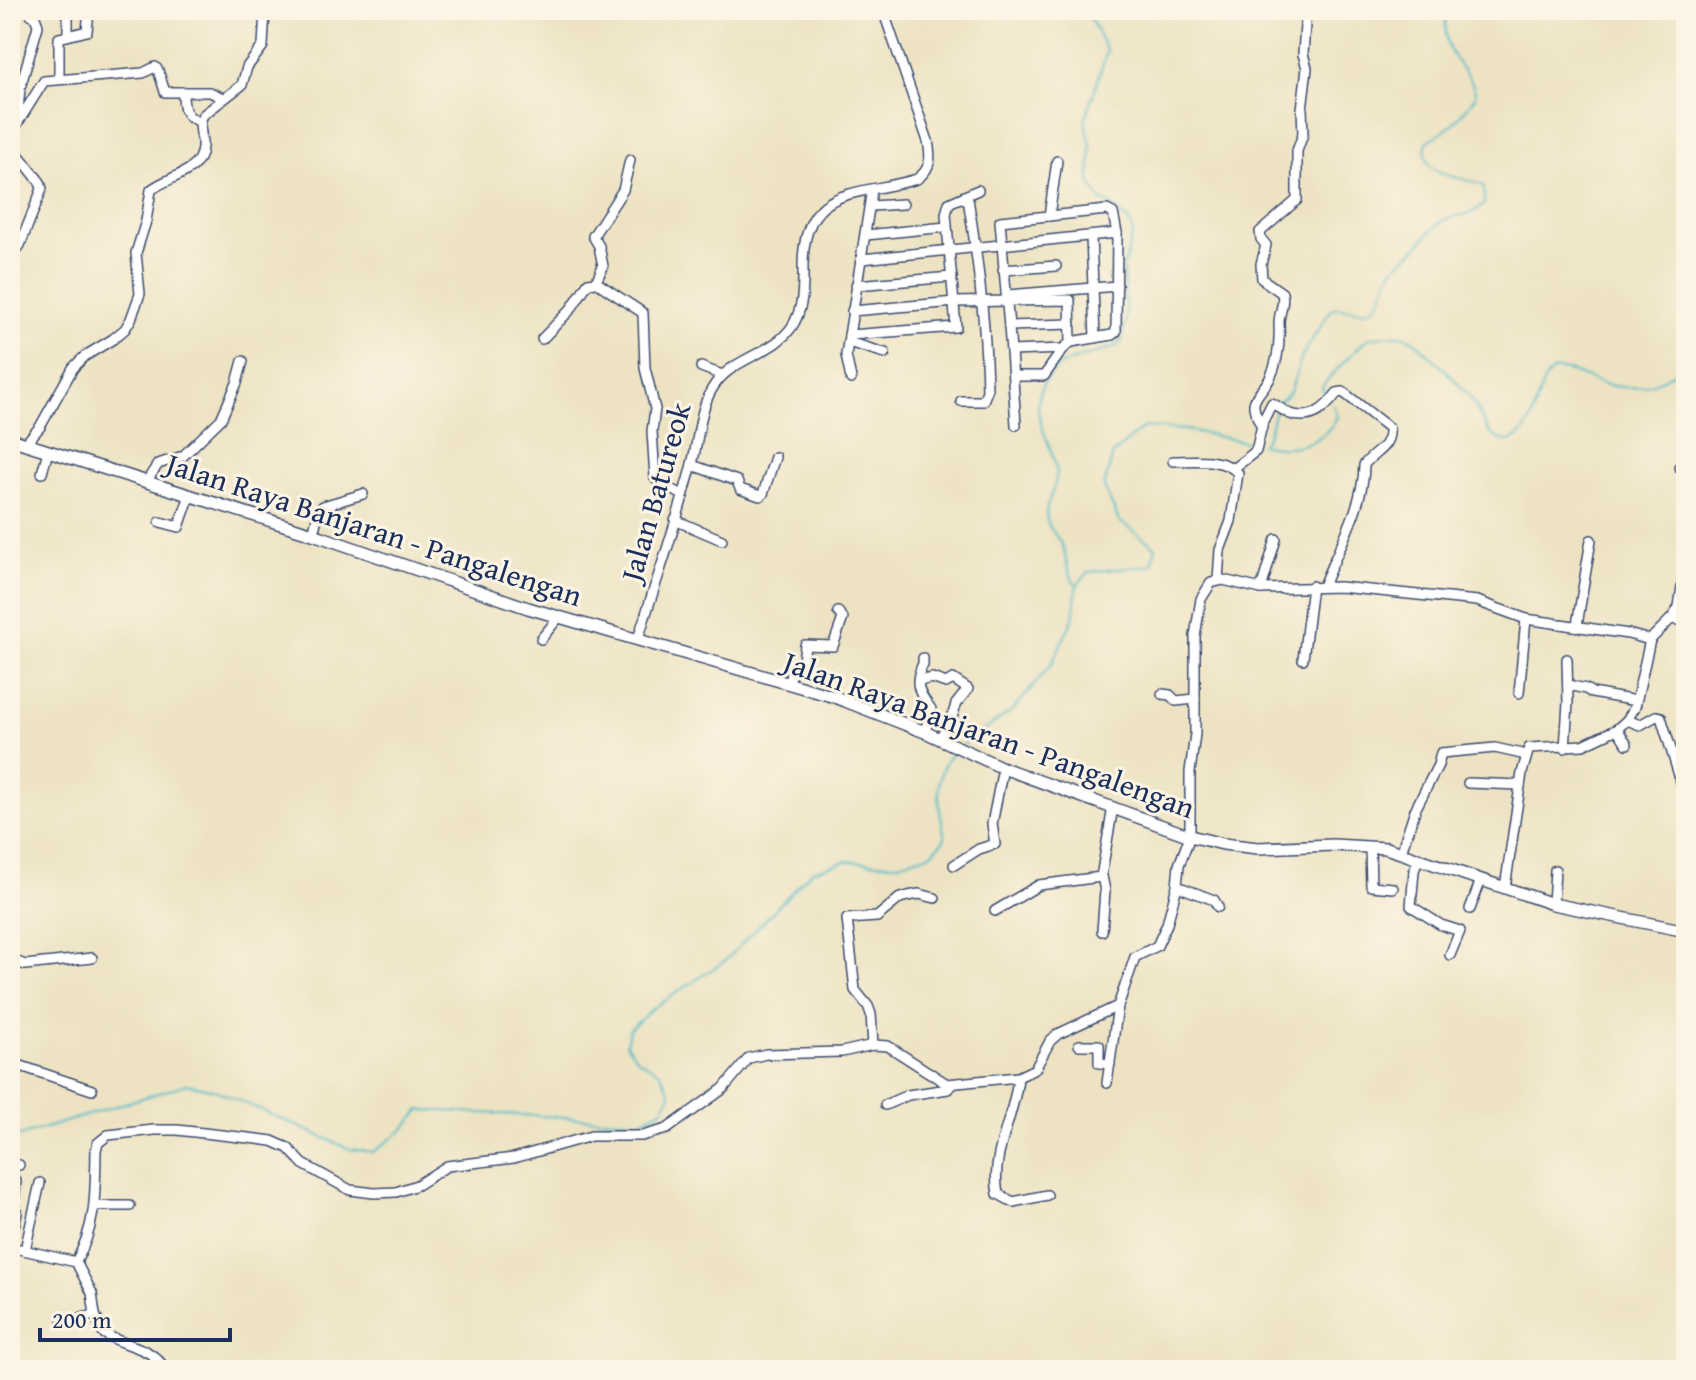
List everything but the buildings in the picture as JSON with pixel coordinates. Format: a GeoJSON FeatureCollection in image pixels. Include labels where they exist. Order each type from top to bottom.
{"type":"FeatureCollection","features":[{"type":"Feature","properties":{"kind":"main road","name":"Jalan Raya Banjaran - Pangalengan"},"geometry":{"type":"LineString","coordinates":[[10,439],[313,534],[559,617],[835,697],[925,732],[1003,768],[1190,836],[1258,848],[1333,845],[1401,852],[1553,904],[1686,931]]}},
{"type":"Feature","properties":{"kind":"street"},"geometry":{"type":"LineString","coordinates":[[17,126],[23,80],[38,26],[27,10]]}},
{"type":"Feature","properties":{"kind":"street"},"geometry":{"type":"LineString","coordinates":[[68,10],[68,35]]}},
{"type":"Feature","properties":{"kind":"street"},"geometry":{"type":"LineString","coordinates":[[59,79],[58,41],[61,36],[87,31],[89,10]]}},
{"type":"Feature","properties":{"kind":"street"},"geometry":{"type":"LineString","coordinates":[[25,444],[40,427],[73,368],[85,356],[125,329],[131,319],[140,294],[136,253],[146,221],[150,193],[153,188],[193,168],[202,151],[200,121],[223,98],[242,85],[247,67],[263,46],[265,10]]}},
{"type":"Feature","properties":{"kind":"street","name":"Jalan Batureok"},"geometry":{"type":"LineString","coordinates":[[638,639],[692,465],[705,404],[722,375],[790,329],[802,304],[805,246],[822,205],[844,194],[917,179],[926,172],[930,163],[928,141],[883,10]]}},
{"type":"Feature","properties":{"kind":"street"},"geometry":{"type":"LineString","coordinates":[[1262,427],[1254,410],[1255,399],[1270,379],[1276,362],[1281,332],[1279,318],[1284,304],[1282,293],[1262,279],[1261,264],[1266,245],[1260,232],[1297,200],[1297,151],[1303,134],[1302,109],[1307,68],[1303,54],[1306,10]]}},
{"type":"Feature","properties":{"kind":"street"},"geometry":{"type":"LineString","coordinates":[[23,80],[42,83],[135,74],[155,67],[165,92],[212,93],[223,98]]}},
{"type":"Feature","properties":{"kind":"street"},"geometry":{"type":"LineString","coordinates":[[10,135],[42,83]]}},
{"type":"Feature","properties":{"kind":"street"},"geometry":{"type":"LineString","coordinates":[[183,92],[186,112],[200,121]]}},
{"type":"Feature","properties":{"kind":"street"},"geometry":{"type":"LineString","coordinates":[[10,144],[40,182],[42,189],[20,245],[12,257]]}},
{"type":"Feature","properties":{"kind":"street"},"geometry":{"type":"LineString","coordinates":[[596,282],[603,266],[600,249],[593,236],[623,190],[630,160]]}},
{"type":"Feature","properties":{"kind":"street"},"geometry":{"type":"LineString","coordinates":[[1049,216],[1057,161]]}},
{"type":"Feature","properties":{"kind":"street"},"geometry":{"type":"LineString","coordinates":[[851,379],[846,363],[848,339],[872,189]]}},
{"type":"Feature","properties":{"kind":"street"},"geometry":{"type":"LineString","coordinates":[[848,339],[956,327],[946,214],[949,203],[978,190]]}},
{"type":"Feature","properties":{"kind":"street"},"geometry":{"type":"LineString","coordinates":[[961,401],[983,401],[987,396],[983,301],[968,200],[962,198]]}},
{"type":"Feature","properties":{"kind":"street"},"geometry":{"type":"LineString","coordinates":[[871,206],[903,204]]}},
{"type":"Feature","properties":{"kind":"street"},"geometry":{"type":"LineString","coordinates":[[1014,376],[1044,376],[1071,342],[1112,335],[1118,329],[1117,233],[1113,213],[1107,210],[1000,221],[1016,425]]}},
{"type":"Feature","properties":{"kind":"street"},"geometry":{"type":"LineString","coordinates":[[866,235],[946,227]]}},
{"type":"Feature","properties":{"kind":"street"},"geometry":{"type":"LineString","coordinates":[[862,259],[1117,233]]}},
{"type":"Feature","properties":{"kind":"street"},"geometry":{"type":"LineString","coordinates":[[10,236],[20,245]]}},
{"type":"Feature","properties":{"kind":"street"},"geometry":{"type":"LineString","coordinates":[[1091,237],[1095,338]]}},
{"type":"Feature","properties":{"kind":"street"},"geometry":{"type":"LineString","coordinates":[[1003,270],[1056,266]]}},
{"type":"Feature","properties":{"kind":"street"},"geometry":{"type":"LineString","coordinates":[[856,285],[952,277]]}},
{"type":"Feature","properties":{"kind":"street"},"geometry":{"type":"LineString","coordinates":[[542,339],[571,309],[588,283],[596,282],[643,313],[645,368],[655,409],[652,431],[655,478],[683,495]]}},
{"type":"Feature","properties":{"kind":"street"},"geometry":{"type":"LineString","coordinates":[[852,311],[1117,286]]}},
{"type":"Feature","properties":{"kind":"street"},"geometry":{"type":"LineString","coordinates":[[1005,298],[1070,300],[1071,342]]}},
{"type":"Feature","properties":{"kind":"street"},"geometry":{"type":"LineString","coordinates":[[1009,326],[1071,324]]}},
{"type":"Feature","properties":{"kind":"street"},"geometry":{"type":"LineString","coordinates":[[848,339],[885,353]]}},
{"type":"Feature","properties":{"kind":"street"},"geometry":{"type":"LineString","coordinates":[[1011,351],[1063,349]]}},
{"type":"Feature","properties":{"kind":"street"},"geometry":{"type":"LineString","coordinates":[[147,481],[158,464],[183,456],[221,419],[243,361]]}},
{"type":"Feature","properties":{"kind":"street"},"geometry":{"type":"LineString","coordinates":[[701,367],[722,375]]}},
{"type":"Feature","properties":{"kind":"street"},"geometry":{"type":"LineString","coordinates":[[1234,468],[1256,451],[1262,427],[1275,404],[1291,414],[1317,414],[1337,393],[1343,392],[1390,431],[1379,453],[1364,465],[1358,502],[1323,586]]}},
{"type":"Feature","properties":{"kind":"street"},"geometry":{"type":"LineString","coordinates":[[42,473],[48,451]]}},
{"type":"Feature","properties":{"kind":"street"},"geometry":{"type":"LineString","coordinates":[[692,465],[737,481],[740,489],[760,496],[775,457]]}},
{"type":"Feature","properties":{"kind":"street"},"geometry":{"type":"LineString","coordinates":[[1173,461],[1210,461],[1234,468],[1238,473],[1231,521],[1220,550],[1218,580]]}},
{"type":"Feature","properties":{"kind":"street"},"geometry":{"type":"LineString","coordinates":[[313,534],[319,510],[323,506],[363,494]]}},
{"type":"Feature","properties":{"kind":"street"},"geometry":{"type":"LineString","coordinates":[[160,522],[179,527],[190,495]]}},
{"type":"Feature","properties":{"kind":"street"},"geometry":{"type":"LineString","coordinates":[[675,520],[722,540]]}},
{"type":"Feature","properties":{"kind":"street"},"geometry":{"type":"LineString","coordinates":[[1261,589],[1276,539]]}},
{"type":"Feature","properties":{"kind":"street"},"geometry":{"type":"LineString","coordinates":[[1577,625],[1591,540]]}},
{"type":"Feature","properties":{"kind":"street"},"geometry":{"type":"LineString","coordinates":[[1505,888],[1526,755],[1532,746],[1565,748],[1594,741],[1627,720],[1636,701],[1650,640],[1679,607],[1686,560]]}},
{"type":"Feature","properties":{"kind":"street"},"geometry":{"type":"LineString","coordinates":[[1107,1083],[1118,1006],[1135,957],[1157,946],[1167,924],[1179,865],[1190,836],[1198,611],[1211,583],[1218,580],[1261,589],[1323,586],[1477,601],[1526,619],[1577,625],[1650,640]]}},
{"type":"Feature","properties":{"kind":"street"},"geometry":{"type":"LineString","coordinates":[[1303,659],[1312,586]]}},
{"type":"Feature","properties":{"kind":"street"},"geometry":{"type":"LineString","coordinates":[[790,684],[791,665],[803,662],[805,645],[833,646],[843,618],[838,612]]}},
{"type":"Feature","properties":{"kind":"street"},"geometry":{"type":"LineString","coordinates":[[541,639],[559,617]]}},
{"type":"Feature","properties":{"kind":"street"},"geometry":{"type":"LineString","coordinates":[[1519,693],[1526,619]]}},
{"type":"Feature","properties":{"kind":"street"},"geometry":{"type":"LineString","coordinates":[[1671,619],[1686,621]]}},
{"type":"Feature","properties":{"kind":"street"},"geometry":{"type":"LineString","coordinates":[[923,658],[918,675],[919,693],[931,709],[925,732]]}},
{"type":"Feature","properties":{"kind":"street"},"geometry":{"type":"LineString","coordinates":[[1565,748],[1567,659]]}},
{"type":"Feature","properties":{"kind":"street"},"geometry":{"type":"LineString","coordinates":[[919,681],[932,678],[946,683],[953,679],[968,689],[956,704],[940,740]]}},
{"type":"Feature","properties":{"kind":"street"},"geometry":{"type":"LineString","coordinates":[[1568,685],[1636,701]]}},
{"type":"Feature","properties":{"kind":"street"},"geometry":{"type":"LineString","coordinates":[[1162,694],[1170,695],[1176,701],[1195,699]]}},
{"type":"Feature","properties":{"kind":"street"},"geometry":{"type":"LineString","coordinates":[[1627,720],[1640,725],[1656,716],[1661,717],[1686,798]]}},
{"type":"Feature","properties":{"kind":"street"},"geometry":{"type":"LineString","coordinates":[[1617,729],[1627,744]]}},
{"type":"Feature","properties":{"kind":"street"},"geometry":{"type":"LineString","coordinates":[[1401,852],[1415,810],[1442,752],[1495,748],[1526,755]]}},
{"type":"Feature","properties":{"kind":"street"},"geometry":{"type":"LineString","coordinates":[[954,865],[979,849],[995,844],[992,824],[1003,768]]}},
{"type":"Feature","properties":{"kind":"street"},"geometry":{"type":"LineString","coordinates":[[1468,783],[1520,785]]}},
{"type":"Feature","properties":{"kind":"street"},"geometry":{"type":"LineString","coordinates":[[1102,931],[1105,891],[1102,876],[1113,807]]}},
{"type":"Feature","properties":{"kind":"street"},"geometry":{"type":"LineString","coordinates":[[1370,847],[1371,886],[1393,888]]}},
{"type":"Feature","properties":{"kind":"street"},"geometry":{"type":"LineString","coordinates":[[1418,857],[1411,906],[1441,925],[1460,931],[1450,955]]}},
{"type":"Feature","properties":{"kind":"street"},"geometry":{"type":"LineString","coordinates":[[1553,904],[1555,870]]}},
{"type":"Feature","properties":{"kind":"street"},"geometry":{"type":"LineString","coordinates":[[995,911],[1039,885],[1102,876]]}},
{"type":"Feature","properties":{"kind":"street"},"geometry":{"type":"LineString","coordinates":[[1470,909],[1481,880]]}},
{"type":"Feature","properties":{"kind":"street"},"geometry":{"type":"LineString","coordinates":[[1177,886],[1214,900],[1218,907]]}},
{"type":"Feature","properties":{"kind":"street"},"geometry":{"type":"LineString","coordinates":[[873,1045],[871,1014],[855,990],[847,919],[877,917],[900,898],[908,896],[919,894],[935,898]]}},
{"type":"Feature","properties":{"kind":"street"},"geometry":{"type":"LineString","coordinates":[[10,959],[25,965],[92,958]]}},
{"type":"Feature","properties":{"kind":"street"},"geometry":{"type":"LineString","coordinates":[[76,1262],[90,1235],[96,1150],[98,1143],[108,1135],[177,1130],[272,1141],[288,1148],[303,1164],[350,1190],[396,1192],[417,1185],[447,1166],[514,1158],[591,1136],[642,1136],[667,1129],[723,1089],[749,1058],[759,1055],[842,1052],[873,1045],[892,1047],[937,1080],[952,1084],[1018,1077],[1035,1069],[1050,1041],[1058,1034],[1118,1006]]}},
{"type":"Feature","properties":{"kind":"street"},"geometry":{"type":"LineString","coordinates":[[1079,1045],[1099,1045],[1099,1063],[1110,1064]]}},
{"type":"Feature","properties":{"kind":"street"},"geometry":{"type":"LineString","coordinates":[[10,1066],[21,1066],[92,1090]]}},
{"type":"Feature","properties":{"kind":"street"},"geometry":{"type":"LineString","coordinates":[[1018,1077],[1014,1108],[998,1154],[998,1194],[1013,1202],[1047,1195]]}},
{"type":"Feature","properties":{"kind":"street"},"geometry":{"type":"LineString","coordinates":[[885,1105],[908,1095],[948,1089],[952,1084]]}},
{"type":"Feature","properties":{"kind":"street"},"geometry":{"type":"LineString","coordinates":[[16,1181],[14,1202],[17,1213],[10,1244],[76,1262],[92,1293],[95,1315],[103,1333],[147,1350],[166,1370]]}},
{"type":"Feature","properties":{"kind":"street"},"geometry":{"type":"LineString","coordinates":[[25,1250],[40,1183]]}},
{"type":"Feature","properties":{"kind":"street"},"geometry":{"type":"LineString","coordinates":[[94,1206],[130,1206]]}},
{"type":"Feature","properties":{"kind":"street"},"geometry":{"type":"LineString","coordinates":[[63,1322],[95,1315]]}},
{"type":"Feature","properties":{"kind":"waterway"},"geometry":{"type":"LineString","coordinates":[[1077,585],[1069,572],[1062,546],[1047,520],[1047,507],[1057,474],[1041,424],[1038,403],[1040,392],[1053,371],[1121,343],[1126,319],[1123,268],[1133,233],[1130,222],[1101,200],[1090,182],[1091,145],[1085,120],[1107,51],[1086,10]]}},
{"type":"Feature","properties":{"kind":"waterway"},"geometry":{"type":"LineString","coordinates":[[1279,402],[1290,392],[1302,356],[1332,308],[1365,311],[1375,307],[1394,268],[1435,226],[1484,204],[1484,186],[1443,174],[1428,163],[1426,154],[1427,142],[1452,125],[1475,97],[1469,78],[1447,44],[1446,10]]}},
{"type":"Feature","properties":{"kind":"waterway"},"geometry":{"type":"LineString","coordinates":[[1329,400],[1322,388],[1325,383],[1368,338],[1404,336],[1429,354],[1458,384],[1495,437],[1511,441],[1527,427],[1541,388],[1553,370],[1572,372],[1613,386],[1636,387],[1669,376],[1686,360]]}},
{"type":"Feature","properties":{"kind":"waterway"},"geometry":{"type":"LineString","coordinates":[[1264,445],[1296,446],[1315,440],[1337,417],[1333,405]]}},
{"type":"Feature","properties":{"kind":"waterway"},"geometry":{"type":"LineString","coordinates":[[1261,445],[1268,435],[1276,407]]}},
{"type":"Feature","properties":{"kind":"waterway"},"geometry":{"type":"LineString","coordinates":[[963,745],[1013,710],[1051,665],[1073,619],[1077,585],[1089,572],[1152,565],[1156,547],[1119,521],[1104,487],[1113,454],[1144,427],[1187,430],[1255,444]]}},
{"type":"Feature","properties":{"kind":"waterway"},"geometry":{"type":"LineString","coordinates":[[10,1139],[187,1084],[215,1090],[350,1149],[373,1152],[403,1130],[420,1110],[641,1121],[662,1110],[671,1094],[660,1072],[637,1059],[626,1044],[629,1030],[652,1009],[725,961],[812,871],[846,861],[895,864],[931,854],[945,839],[939,804],[940,781],[942,770],[955,751]]}}]}
